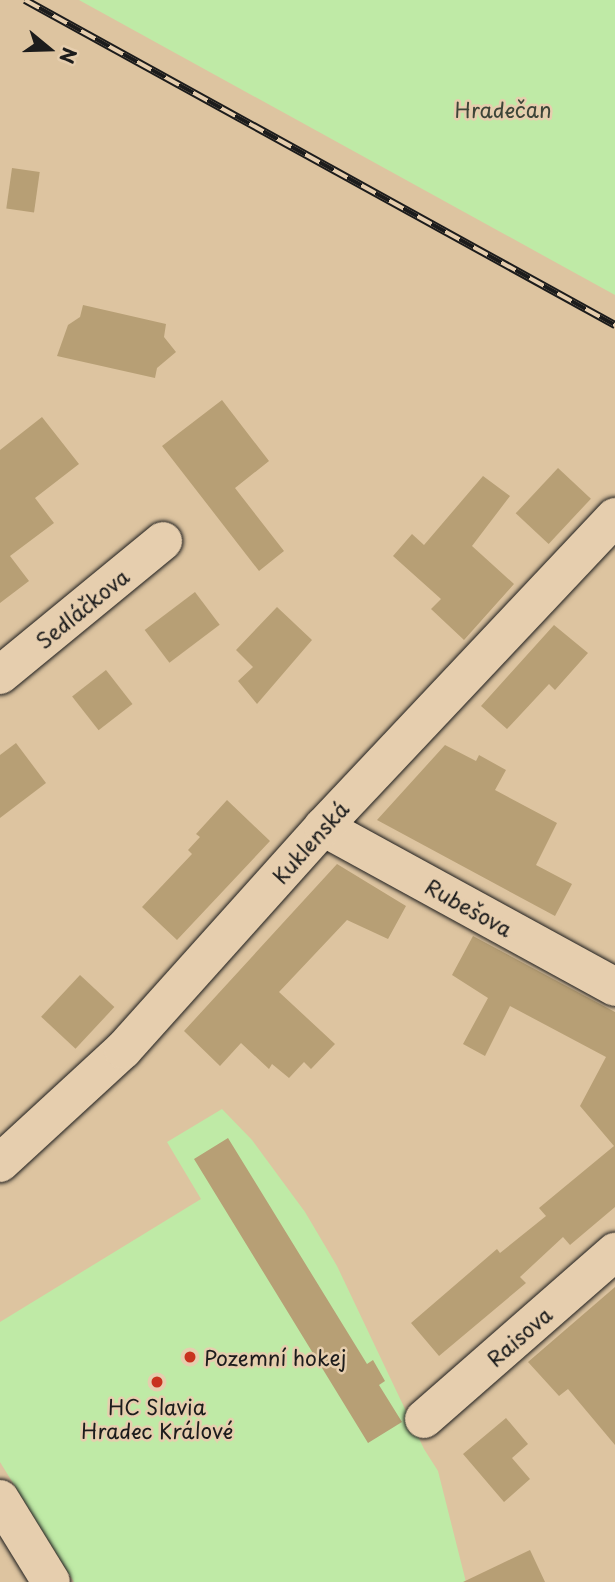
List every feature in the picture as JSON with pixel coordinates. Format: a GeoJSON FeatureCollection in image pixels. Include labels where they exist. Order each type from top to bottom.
{"type":"FeatureCollection","features":[{"type":"Feature","properties":{"kind":"street","name":"Kuklenská"},"geometry":{"type":"LineString","coordinates":[[0,1163],[123,1050],[323,827],[615,517]]}},
{"type":"Feature","properties":{"kind":"street","name":"Sedláčkova"},"geometry":{"type":"LineString","coordinates":[[0,675],[163,541]]}},
{"type":"Feature","properties":{"kind":"street","name":"Rubešova"},"geometry":{"type":"LineString","coordinates":[[323,827],[615,988]]}},
{"type":"Feature","properties":{"kind":"street","name":"Raisova"},"geometry":{"type":"LineString","coordinates":[[424,1419],[615,1252]]}},
{"type":"Feature","properties":{"kind":"street"},"geometry":{"type":"LineString","coordinates":[[0,1499],[51,1582]]}},
{"type":"Feature","properties":{"kind":"green space","name":"Hradečan"},"geometry":{"type":"Polygon","coordinates":[[[79,0],[615,0],[615,295],[79,0]]]}},
{"type":"Feature","properties":{"kind":"green space","name":"Pozemní hokej"},"geometry":{"type":"Polygon","coordinates":[[[222,1109],[252,1140],[305,1212],[337,1266],[424,1449],[438,1471],[466,1582],[74,1582],[0,1462],[0,1322],[201,1199],[167,1142],[222,1109]]]}},
{"type":"Feature","properties":{"kind":"building"},"geometry":{"type":"Polygon","coordinates":[[[12,168],[40,172],[34,212],[6,209],[12,168]]]}},
{"type":"Feature","properties":{"kind":"building"},"geometry":{"type":"Polygon","coordinates":[[[83,305],[166,324],[164,337],[176,352],[157,368],[155,378],[57,356],[68,325],[80,317],[83,305]]]}},
{"type":"Feature","properties":{"kind":"building"},"geometry":{"type":"Polygon","coordinates":[[[222,400],[269,461],[235,488],[284,551],[259,571],[162,446],[222,400]]]}},
{"type":"Feature","properties":{"kind":"building"},"geometry":{"type":"Polygon","coordinates":[[[42,417],[79,464],[35,498],[54,523],[10,556],[29,581],[0,603],[0,450],[42,417]]]}},
{"type":"Feature","properties":{"kind":"building"},"geometry":{"type":"Polygon","coordinates":[[[558,468],[591,499],[549,544],[516,513],[558,468]]]}},
{"type":"Feature","properties":{"kind":"building"},"geometry":{"type":"Polygon","coordinates":[[[483,476],[510,496],[472,546],[514,584],[464,640],[431,609],[441,599],[393,556],[412,534],[424,545],[483,476]]]}},
{"type":"Feature","properties":{"kind":"building"},"geometry":{"type":"Polygon","coordinates":[[[195,592],[220,625],[169,663],[145,630],[195,592]]]}},
{"type":"Feature","properties":{"kind":"building"},"geometry":{"type":"Polygon","coordinates":[[[277,607],[312,640],[257,704],[238,681],[253,667],[236,650],[277,607]]]}},
{"type":"Feature","properties":{"kind":"building"},"geometry":{"type":"Polygon","coordinates":[[[554,625],[588,653],[555,690],[549,684],[507,729],[481,706],[554,625]]]}},
{"type":"Feature","properties":{"kind":"building"},"geometry":{"type":"Polygon","coordinates":[[[106,670],[132,704],[99,730],[72,696],[106,670]]]}},
{"type":"Feature","properties":{"kind":"building"},"geometry":{"type":"Polygon","coordinates":[[[16,743],[46,783],[0,818],[0,755],[16,743]]]}},
{"type":"Feature","properties":{"kind":"building"},"geometry":{"type":"Polygon","coordinates":[[[445,745],[476,761],[479,755],[506,770],[495,790],[557,823],[536,865],[572,884],[555,916],[377,820],[445,745]]]}},
{"type":"Feature","properties":{"kind":"building"},"geometry":{"type":"Polygon","coordinates":[[[227,800],[270,841],[177,940],[142,907],[192,854],[188,850],[200,837],[196,834],[227,800]]]}},
{"type":"Feature","properties":{"kind":"building"},"geometry":{"type":"Polygon","coordinates":[[[337,864],[406,906],[388,939],[347,920],[279,992],[335,1044],[311,1069],[304,1062],[289,1078],[272,1064],[269,1069],[241,1043],[220,1066],[184,1031],[337,864]]]}},
{"type":"Feature","properties":{"kind":"building"},"geometry":{"type":"Polygon","coordinates":[[[473,936],[615,1012],[615,1207],[570,1245],[563,1237],[520,1277],[526,1283],[439,1356],[411,1323],[497,1249],[500,1253],[546,1216],[539,1208],[614,1146],[580,1106],[606,1057],[510,1006],[485,1056],[463,1044],[488,998],[452,975],[473,936]]]}},
{"type":"Feature","properties":{"kind":"building"},"geometry":{"type":"Polygon","coordinates":[[[80,975],[114,1007],[75,1049],[41,1017],[80,975]]]}},
{"type":"Feature","properties":{"kind":"building"},"geometry":{"type":"Polygon","coordinates":[[[228,1138],[367,1364],[373,1360],[385,1381],[379,1385],[402,1422],[368,1443],[194,1159],[228,1138]]]}},
{"type":"Feature","properties":{"kind":"building"},"geometry":{"type":"Polygon","coordinates":[[[615,1287],[615,1445],[568,1389],[559,1396],[528,1362],[615,1287]]]}},
{"type":"Feature","properties":{"kind":"building"},"geometry":{"type":"Polygon","coordinates":[[[506,1418],[528,1444],[512,1458],[530,1479],[504,1502],[463,1454],[506,1418]]]}},
{"type":"Feature","properties":{"kind":"building"},"geometry":{"type":"Polygon","coordinates":[[[530,1550],[545,1582],[463,1582],[530,1550]]]}},
{"type":"Feature","properties":{"kind":"railway"},"geometry":{"type":"LineString","coordinates":[[25,0],[615,325]]}},
{"type":"Feature","properties":{"kind":"place","name":"Pozemní hokej"},"geometry":{"type":"Point","coordinates":[190,1357]}},
{"type":"Feature","properties":{"kind":"place","name":"HC Slavia Hradec Králové"},"geometry":{"type":"Point","coordinates":[157,1382]}}]}
